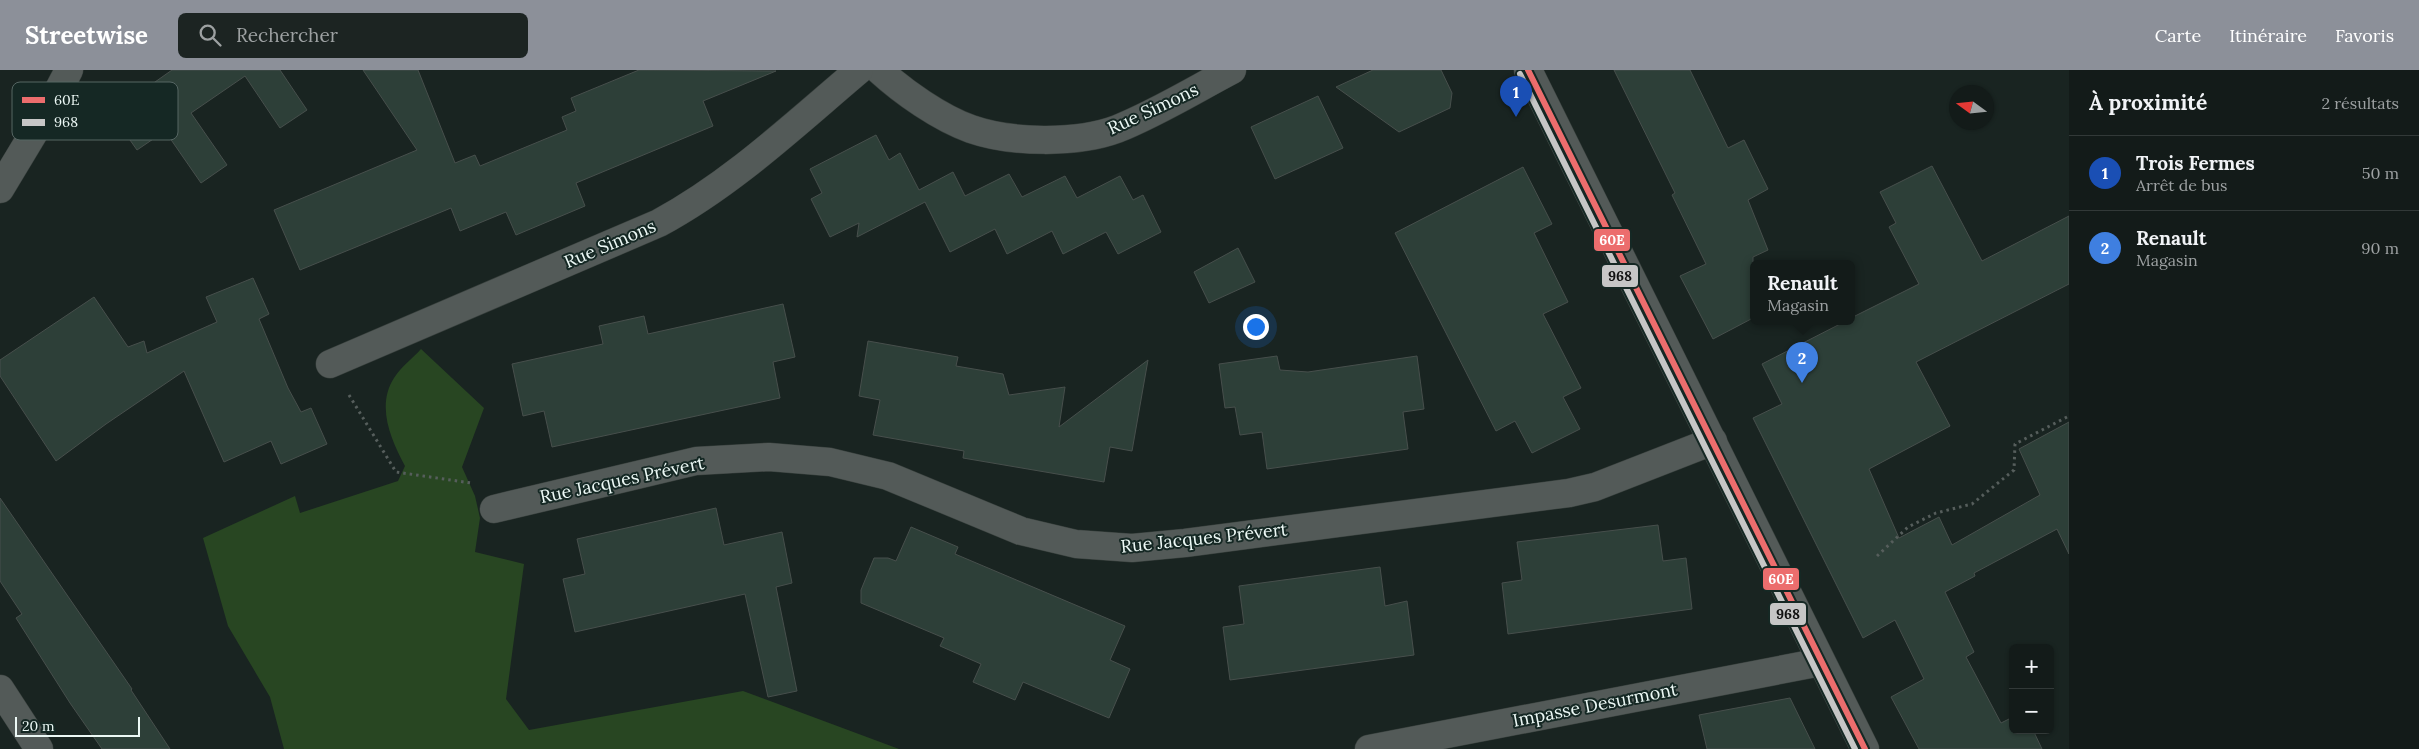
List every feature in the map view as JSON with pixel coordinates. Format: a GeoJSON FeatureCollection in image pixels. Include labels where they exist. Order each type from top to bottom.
{"type":"FeatureCollection","features":[{"type":"Feature","properties":{"kind":"street"},"geometry":{"type":"LineString","coordinates":[[63,82],[69,70]]}},
{"type":"Feature","properties":{"kind":"street","name":"Rue Simons"},"geometry":{"type":"LineString","coordinates":[[330,364],[649,227],[688,208],[715,190],[859,70]]}},
{"type":"Feature","properties":{"kind":"street","name":"Rue Simons"},"geometry":{"type":"LineString","coordinates":[[879,70],[894,84],[911,95],[971,129],[996,135],[1041,139],[1090,136],[1116,130],[1232,70]]}},
{"type":"Feature","properties":{"kind":"street"},"geometry":{"type":"LineString","coordinates":[[1528,70],[1865,749]]}},
{"type":"Feature","properties":{"kind":"street"},"geometry":{"type":"LineString","coordinates":[[0,189],[30,140]]}},
{"type":"Feature","properties":{"kind":"street","name":"Rue Jacques Prévert"},"geometry":{"type":"LineString","coordinates":[[494,509],[696,461],[769,457],[830,462],[888,476],[1021,531],[1076,544],[1132,548],[1194,542],[1569,492],[1595,487],[1713,441]]}},
{"type":"Feature","properties":{"kind":"street","name":"Impasse Desurmont"},"geometry":{"type":"LineString","coordinates":[[1369,749],[1821,662]]}},
{"type":"Feature","properties":{"kind":"street"},"geometry":{"type":"LineString","coordinates":[[0,689],[39,749]]}},
{"type":"Feature","properties":{"kind":"path"},"geometry":{"type":"LineString","coordinates":[[330,364],[396,472],[474,483],[494,509]]}},
{"type":"Feature","properties":{"kind":"path"},"geometry":{"type":"LineString","coordinates":[[1877,556],[1908,527],[1936,513],[1972,504],[2014,470],[2015,444],[2069,416]]}},
{"type":"Feature","properties":{"kind":"green space"},"geometry":{"type":"Polygon","coordinates":[[[421,349],[484,408],[462,467],[475,496],[480,518],[475,552],[524,564],[506,699],[529,730],[743,691],[899,749],[284,749],[270,697],[228,626],[203,538],[295,496],[300,513],[398,481],[405,466],[391,434],[386,411],[386,400],[394,378],[421,349]]]}},
{"type":"Feature","properties":{"kind":"building"},"geometry":{"type":"Polygon","coordinates":[[[172,70],[280,70],[307,110],[280,128],[245,76],[191,113],[227,165],[201,183],[171,140],[178,140],[178,82],[155,82],[172,70]]]}},
{"type":"Feature","properties":{"kind":"building"},"geometry":{"type":"Polygon","coordinates":[[[363,70],[418,70],[455,163],[475,155],[480,166],[567,130],[562,117],[576,111],[571,98],[639,70],[776,71],[703,101],[713,126],[576,183],[585,206],[516,235],[506,212],[460,231],[451,208],[300,270],[274,210],[417,150],[363,70]]]}},
{"type":"Feature","properties":{"kind":"building"},"geometry":{"type":"Polygon","coordinates":[[[1373,70],[1441,70],[1452,93],[1450,108],[1399,132],[1336,87],[1373,70]]]}},
{"type":"Feature","properties":{"kind":"building"},"geometry":{"type":"Polygon","coordinates":[[[1614,70],[1690,70],[1728,148],[1744,140],[1768,189],[1748,200],[1768,250],[1750,260],[1750,320],[1713,339],[1680,276],[1706,264],[1672,195],[1675,193],[1614,70]]]}},
{"type":"Feature","properties":{"kind":"building"},"geometry":{"type":"Polygon","coordinates":[[[1318,96],[1343,148],[1275,179],[1251,127],[1318,96]]]}},
{"type":"Feature","properties":{"kind":"building"},"geometry":{"type":"Polygon","coordinates":[[[876,135],[889,160],[900,153],[919,190],[953,172],[965,196],[1009,174],[1022,197],[1065,176],[1077,198],[1120,176],[1133,200],[1143,195],[1161,232],[1118,254],[1106,232],[1063,254],[1052,231],[1007,254],[995,229],[950,252],[925,202],[857,237],[859,223],[830,237],[811,199],[822,193],[810,169],[876,135]]]}},
{"type":"Feature","properties":{"kind":"building"},"geometry":{"type":"Polygon","coordinates":[[[130,140],[152,140],[137,150],[130,140]]]}},
{"type":"Feature","properties":{"kind":"building"},"geometry":{"type":"Polygon","coordinates":[[[1932,166],[1982,261],[2069,216],[2069,284],[1916,362],[1950,426],[1869,469],[1899,538],[1939,517],[1952,545],[2040,495],[2019,449],[2069,422],[2069,554],[2057,529],[1974,573],[1975,576],[1945,592],[1974,652],[1966,657],[2001,723],[2009,719],[2009,734],[2035,734],[2042,749],[1919,749],[1891,697],[1924,679],[1895,620],[1863,638],[1753,418],[1782,404],[1762,364],[1838,325],[1855,325],[1855,316],[1919,284],[1889,227],[1896,223],[1880,192],[1932,166]]]}},
{"type":"Feature","properties":{"kind":"building"},"geometry":{"type":"Polygon","coordinates":[[[1523,167],[1552,224],[1534,233],[1568,302],[1543,314],[1581,388],[1563,397],[1580,429],[1532,453],[1515,421],[1496,431],[1395,233],[1523,167]]]}},
{"type":"Feature","properties":{"kind":"building"},"geometry":{"type":"Polygon","coordinates":[[[1238,248],[1255,282],[1209,303],[1194,272],[1238,248]]]}},
{"type":"Feature","properties":{"kind":"building"},"geometry":{"type":"Polygon","coordinates":[[[253,278],[269,314],[259,319],[288,388],[301,412],[311,408],[327,444],[281,464],[271,441],[224,462],[184,371],[106,424],[56,461],[0,376],[0,360],[94,297],[128,347],[144,341],[147,353],[217,322],[206,297],[253,278]]]}},
{"type":"Feature","properties":{"kind":"building"},"geometry":{"type":"Polygon","coordinates":[[[783,304],[795,357],[773,362],[780,398],[552,447],[544,411],[523,416],[512,364],[603,344],[599,326],[644,316],[648,334],[783,304]]]}},
{"type":"Feature","properties":{"kind":"building"},"geometry":{"type":"Polygon","coordinates":[[[868,341],[958,357],[956,366],[1003,374],[1009,395],[1065,387],[1059,427],[1148,360],[1132,451],[1110,447],[1104,482],[963,458],[964,451],[873,435],[880,400],[859,396],[868,341]]]}},
{"type":"Feature","properties":{"kind":"building"},"geometry":{"type":"Polygon","coordinates":[[[1277,356],[1280,370],[1308,372],[1417,356],[1424,409],[1403,412],[1408,449],[1267,469],[1262,432],[1240,435],[1235,407],[1225,408],[1219,364],[1277,356]]]}},
{"type":"Feature","properties":{"kind":"building"},"geometry":{"type":"Polygon","coordinates":[[[0,498],[132,689],[170,749],[102,749],[70,703],[16,618],[22,614],[0,581],[0,498]]]}},
{"type":"Feature","properties":{"kind":"building"},"geometry":{"type":"Polygon","coordinates":[[[716,508],[724,545],[782,532],[792,583],[776,587],[797,691],[768,697],[745,594],[575,632],[563,579],[585,574],[577,539],[716,508]]]}},
{"type":"Feature","properties":{"kind":"building"},"geometry":{"type":"Polygon","coordinates":[[[1658,525],[1663,561],[1686,558],[1692,609],[1508,634],[1502,583],[1522,580],[1517,542],[1658,525]]]}},
{"type":"Feature","properties":{"kind":"building"},"geometry":{"type":"Polygon","coordinates":[[[911,527],[958,547],[955,554],[1125,626],[1110,660],[1130,669],[1109,718],[1023,682],[1015,700],[973,682],[981,664],[940,646],[944,638],[861,603],[861,590],[874,558],[888,558],[896,561],[911,527]]]}},
{"type":"Feature","properties":{"kind":"building"},"geometry":{"type":"Polygon","coordinates":[[[1380,567],[1385,606],[1407,601],[1414,655],[1230,680],[1223,627],[1244,624],[1239,586],[1380,567]]]}},
{"type":"Feature","properties":{"kind":"building"},"geometry":{"type":"Polygon","coordinates":[[[1790,698],[1815,749],[1707,749],[1699,715],[1790,698]]]}},
{"type":"Feature","properties":{"kind":"transit line","name":"60E"},"geometry":{"type":"LineString","coordinates":[[1528,70],[1865,749]]}},
{"type":"Feature","properties":{"kind":"transit line","name":"968"},"geometry":{"type":"LineString","coordinates":[[1520,74],[1855,749]]}},
{"type":"Feature","properties":{"kind":"place","name":"Trois Fermes"},"geometry":{"type":"Point","coordinates":[1516,117]}},
{"type":"Feature","properties":{"kind":"place","name":"Renault"},"geometry":{"type":"Point","coordinates":[1802,383]}}]}
